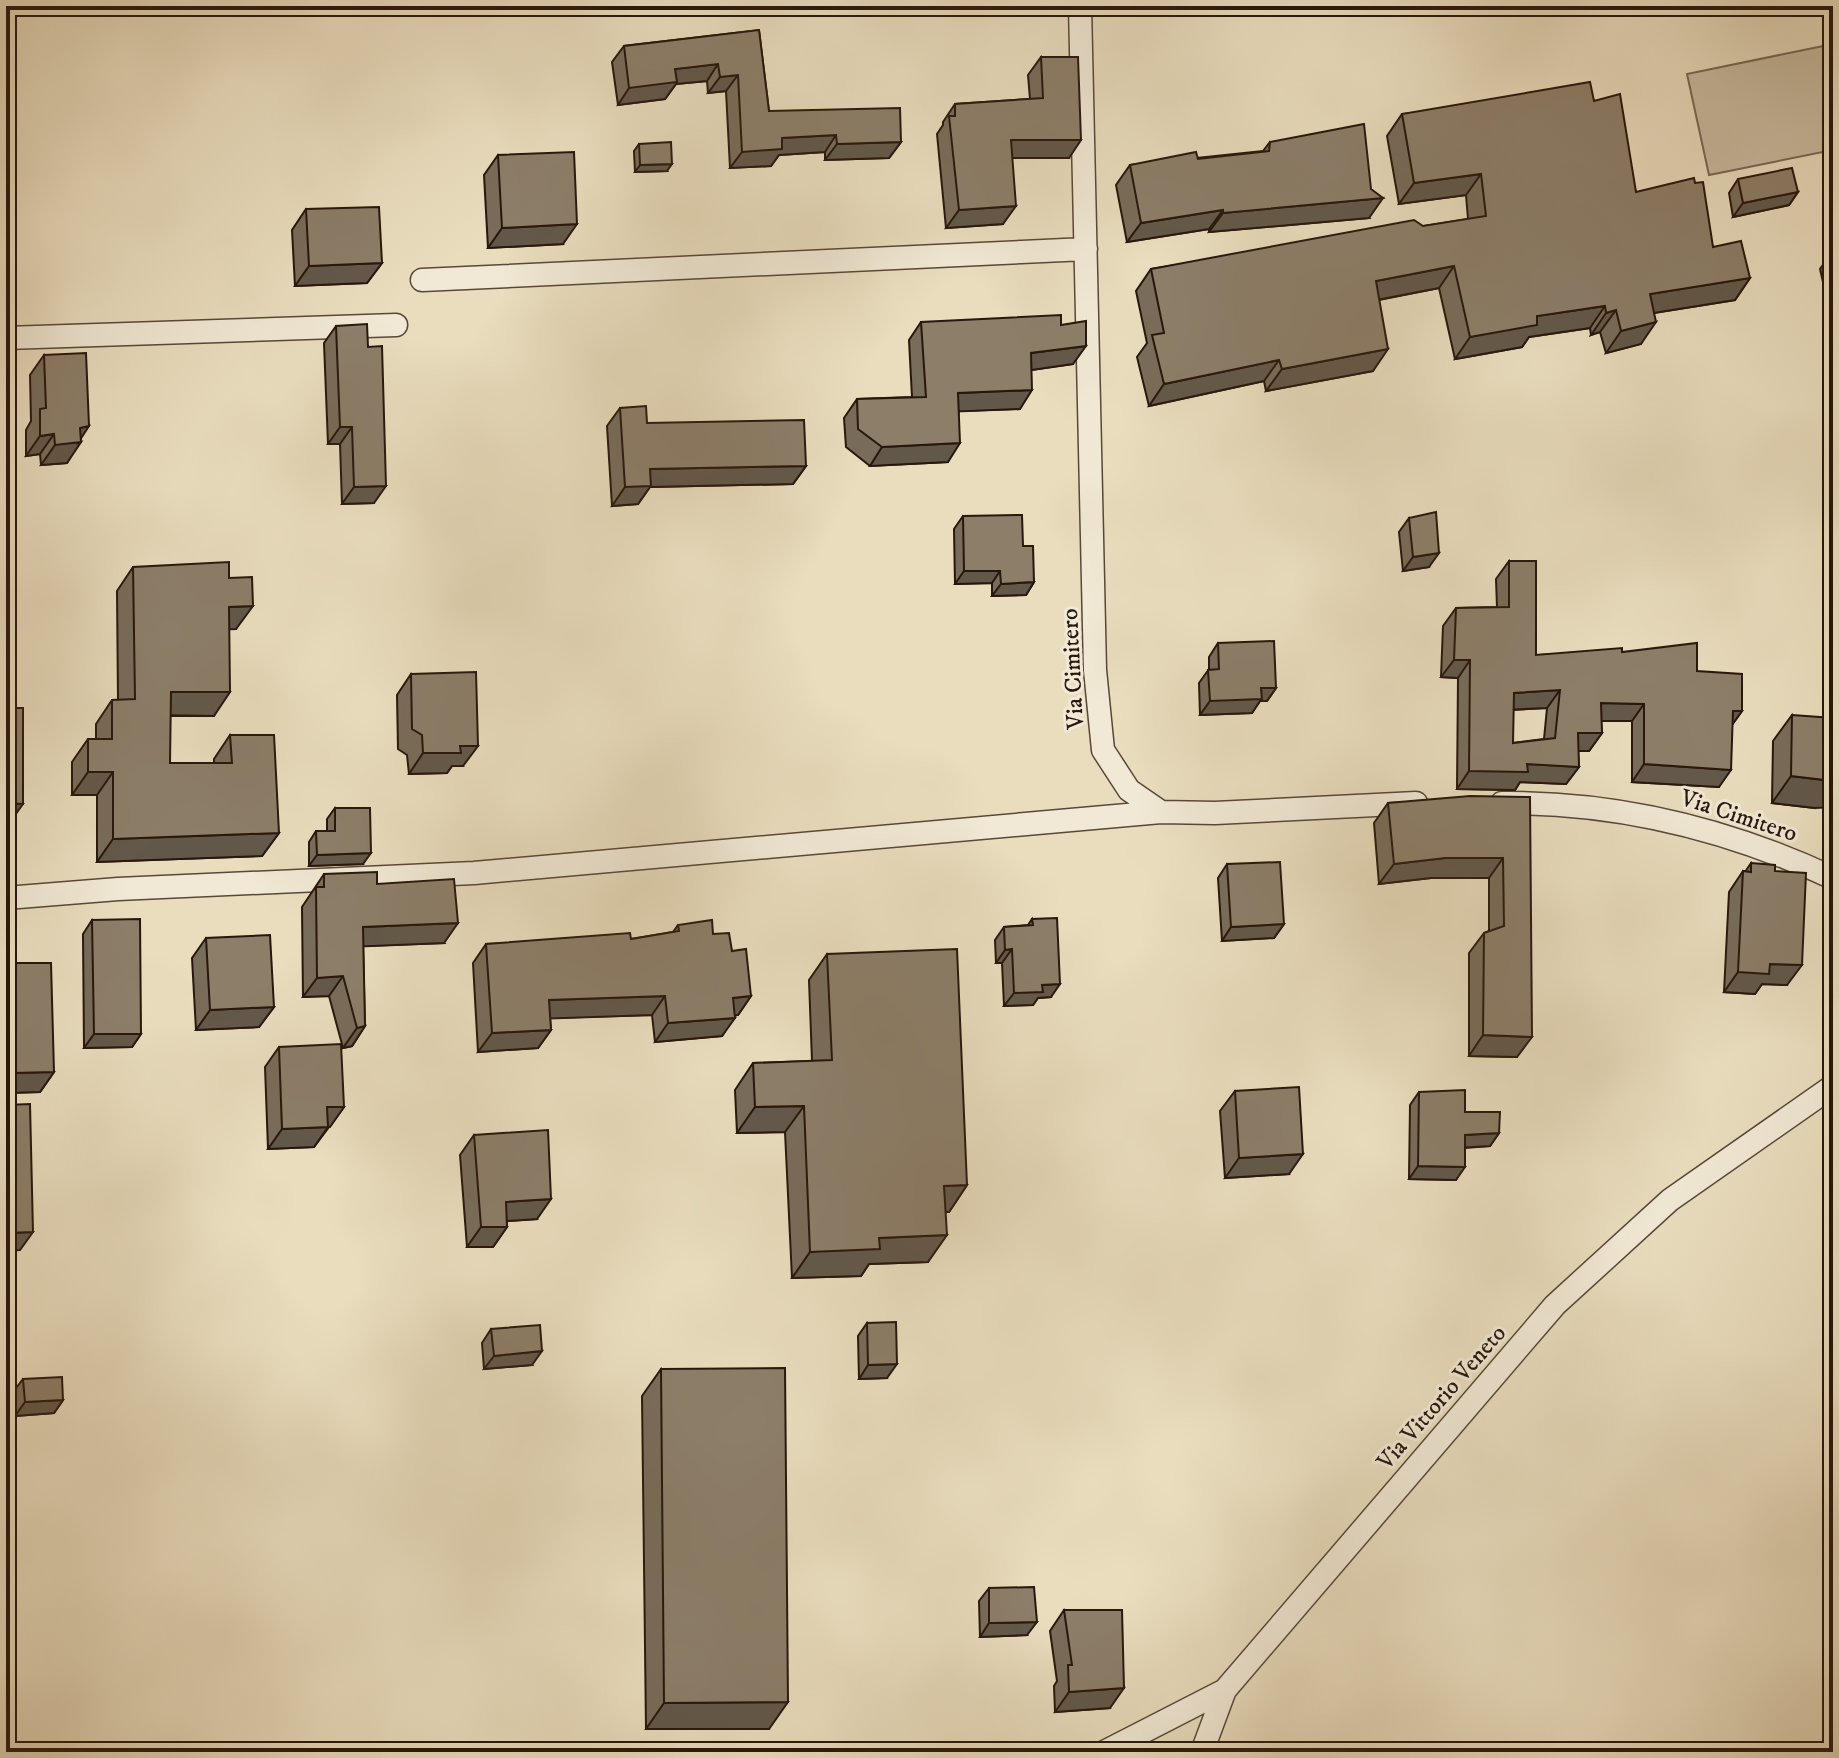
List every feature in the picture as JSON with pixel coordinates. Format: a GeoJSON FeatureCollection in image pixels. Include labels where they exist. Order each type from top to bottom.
{"type":"FeatureCollection","features":[{"type":"Feature","properties":{"kind":"street","name":"Via Cimitero"},"geometry":{"type":"LineString","coordinates":[[1080,6],[1095,670],[1103,750],[1129,790],[1161,812]]}},
{"type":"Feature","properties":{"kind":"street"},"geometry":{"type":"LineString","coordinates":[[422,280],[1086,249]]}},
{"type":"Feature","properties":{"kind":"street"},"geometry":{"type":"LineString","coordinates":[[6,338],[396,325]]}},
{"type":"Feature","properties":{"kind":"street"},"geometry":{"type":"LineString","coordinates":[[6,898],[118,889],[474,873],[1161,812],[1441,803]]}},
{"type":"Feature","properties":{"kind":"street","name":"Via Cimitero"},"geometry":{"type":"LineString","coordinates":[[1472,803],[1576,806],[1670,819],[1777,852],[1833,878]]}},
{"type":"Feature","properties":{"kind":"street","name":"Via Vittorio Veneto"},"geometry":{"type":"LineString","coordinates":[[1104,1752],[1225,1690],[1555,1305],[1670,1200],[1833,1086]]}},
{"type":"Feature","properties":{"kind":"street"},"geometry":{"type":"LineString","coordinates":[[1202,1752],[1225,1690]]}},
{"type":"Feature","properties":{"kind":"shaded area"},"geometry":{"type":"Polygon","coordinates":[[[1833,44],[1833,150],[1709,175],[1687,74],[1833,44]]]}},
{"type":"Feature","properties":{"kind":"building"},"geometry":{"type":"Polygon","coordinates":[[[759,30],[769,111],[900,108],[901,142],[837,144],[836,135],[782,138],[782,149],[742,152],[738,75],[720,77],[718,64],[675,69],[677,82],[629,88],[624,46],[759,30]]]}},
{"type":"Feature","properties":{"kind":"building"},"geometry":{"type":"Polygon","coordinates":[[[1041,57],[1078,57],[1081,140],[1011,140],[1016,206],[959,210],[949,116],[955,116],[955,104],[1043,98],[1041,57]]]}},
{"type":"Feature","properties":{"kind":"building"},"geometry":{"type":"Polygon","coordinates":[[[1590,82],[1594,101],[1620,94],[1636,192],[1694,178],[1695,183],[1703,182],[1713,247],[1741,241],[1750,278],[1650,294],[1656,322],[1621,331],[1616,310],[1606,313],[1605,306],[1537,316],[1537,325],[1470,337],[1454,266],[1376,281],[1388,349],[1282,369],[1279,360],[1164,384],[1152,335],[1164,333],[1151,269],[1414,220],[1423,226],[1486,216],[1481,174],[1414,183],[1402,114],[1590,82]]]}},
{"type":"Feature","properties":{"kind":"building"},"geometry":{"type":"Polygon","coordinates":[[[1364,124],[1371,189],[1383,198],[1223,213],[1223,210],[1141,223],[1130,165],[1196,152],[1198,159],[1269,151],[1270,142],[1364,124]]]}},
{"type":"Feature","properties":{"kind":"building"},"geometry":{"type":"Polygon","coordinates":[[[671,142],[672,164],[640,165],[639,144],[671,142]]]}},
{"type":"Feature","properties":{"kind":"building"},"geometry":{"type":"Polygon","coordinates":[[[574,152],[577,224],[502,228],[498,155],[574,152]]]}},
{"type":"Feature","properties":{"kind":"building"},"geometry":{"type":"Polygon","coordinates":[[[1792,168],[1798,192],[1743,203],[1738,179],[1792,168]]]}},
{"type":"Feature","properties":{"kind":"building"},"geometry":{"type":"Polygon","coordinates":[[[379,207],[382,263],[309,266],[306,209],[379,207]]]}},
{"type":"Feature","properties":{"kind":"building"},"geometry":{"type":"Polygon","coordinates":[[[1061,315],[1061,325],[1086,321],[1086,346],[1031,353],[1032,390],[958,393],[960,443],[882,447],[858,429],[857,399],[926,397],[921,322],[1061,315]]]}},
{"type":"Feature","properties":{"kind":"building"},"geometry":{"type":"Polygon","coordinates":[[[367,324],[368,347],[382,346],[386,486],[354,487],[352,427],[340,427],[336,326],[367,324]]]}},
{"type":"Feature","properties":{"kind":"building"},"geometry":{"type":"Polygon","coordinates":[[[86,353],[89,426],[80,428],[81,442],[55,445],[54,434],[40,436],[40,409],[46,408],[44,355],[86,353]]]}},
{"type":"Feature","properties":{"kind":"building"},"geometry":{"type":"Polygon","coordinates":[[[646,406],[647,423],[804,420],[806,466],[650,469],[651,486],[625,487],[620,408],[646,406]]]}},
{"type":"Feature","properties":{"kind":"building"},"geometry":{"type":"Polygon","coordinates":[[[1436,512],[1439,553],[1413,557],[1409,518],[1436,512]]]}},
{"type":"Feature","properties":{"kind":"building"},"geometry":{"type":"Polygon","coordinates":[[[1022,515],[1023,546],[1033,546],[1034,582],[1001,584],[1000,571],[964,571],[963,516],[1022,515]]]}},
{"type":"Feature","properties":{"kind":"building"},"geometry":{"type":"Polygon","coordinates":[[[1509,561],[1536,561],[1536,655],[1622,648],[1622,652],[1697,643],[1697,671],[1742,674],[1742,711],[1733,711],[1731,770],[1644,764],[1644,704],[1601,703],[1602,733],[1578,733],[1579,767],[1527,764],[1528,772],[1469,771],[1470,660],[1454,660],[1456,608],[1509,607],[1509,561]],[[1560,690],[1514,693],[1513,743],[1555,738],[1560,690]]]}},
{"type":"Feature","properties":{"kind":"building"},"geometry":{"type":"Polygon","coordinates":[[[229,562],[229,578],[252,577],[253,606],[229,607],[230,692],[171,692],[170,763],[232,763],[230,735],[274,735],[279,833],[113,839],[113,772],[88,772],[88,739],[112,739],[112,700],[135,699],[133,567],[229,562]]]}},
{"type":"Feature","properties":{"kind":"building"},"geometry":{"type":"Polygon","coordinates":[[[1274,641],[1276,688],[1261,688],[1262,699],[1210,701],[1208,670],[1219,669],[1218,643],[1274,641]]]}},
{"type":"Feature","properties":{"kind":"building"},"geometry":{"type":"Polygon","coordinates":[[[476,672],[478,746],[460,746],[461,753],[423,753],[422,735],[412,729],[411,674],[476,672]]]}},
{"type":"Feature","properties":{"kind":"building"},"geometry":{"type":"Polygon","coordinates":[[[6,708],[23,708],[23,804],[6,803],[6,708]]]}},
{"type":"Feature","properties":{"kind":"building"},"geometry":{"type":"Polygon","coordinates":[[[1792,715],[1833,718],[1833,781],[1791,776],[1792,715]]]}},
{"type":"Feature","properties":{"kind":"building"},"geometry":{"type":"Polygon","coordinates":[[[1470,796],[1530,797],[1532,1037],[1483,1035],[1484,933],[1504,926],[1503,858],[1445,858],[1394,864],[1388,803],[1470,796]]]}},
{"type":"Feature","properties":{"kind":"building"},"geometry":{"type":"Polygon","coordinates":[[[335,808],[370,808],[371,853],[317,855],[316,831],[335,831],[335,808]]]}},
{"type":"Feature","properties":{"kind":"building"},"geometry":{"type":"Polygon","coordinates":[[[1280,862],[1284,924],[1231,927],[1227,864],[1280,862]]]}},
{"type":"Feature","properties":{"kind":"building"},"geometry":{"type":"Polygon","coordinates":[[[1751,863],[1775,865],[1775,871],[1806,873],[1802,965],[1770,964],[1769,974],[1738,972],[1743,871],[1751,872],[1751,863]]]}},
{"type":"Feature","properties":{"kind":"building"},"geometry":{"type":"Polygon","coordinates":[[[377,872],[377,884],[454,879],[458,923],[363,927],[365,1026],[357,1028],[343,976],[317,978],[316,887],[324,887],[324,874],[377,872]]]}},
{"type":"Feature","properties":{"kind":"building"},"geometry":{"type":"Polygon","coordinates":[[[1057,918],[1060,984],[1042,985],[1043,992],[1014,993],[1012,949],[1005,950],[1004,927],[1033,925],[1032,919],[1057,918]]]}},
{"type":"Feature","properties":{"kind":"building"},"geometry":{"type":"Polygon","coordinates":[[[140,919],[141,1034],[94,1034],[92,920],[140,919]]]}},
{"type":"Feature","properties":{"kind":"building"},"geometry":{"type":"Polygon","coordinates":[[[712,920],[713,934],[729,933],[732,951],[746,949],[751,996],[733,998],[735,1018],[668,1023],[665,996],[549,1000],[551,1030],[492,1033],[486,944],[630,933],[631,939],[679,931],[678,925],[712,920]]]}},
{"type":"Feature","properties":{"kind":"building"},"geometry":{"type":"Polygon","coordinates":[[[270,935],[274,1007],[210,1010],[206,938],[270,935]]]}},
{"type":"Feature","properties":{"kind":"building"},"geometry":{"type":"Polygon","coordinates":[[[957,949],[967,1185],[944,1186],[947,1235],[879,1238],[880,1249],[810,1252],[804,1106],[755,1107],[753,1063],[832,1060],[827,954],[957,949]]]}},
{"type":"Feature","properties":{"kind":"building"},"geometry":{"type":"Polygon","coordinates":[[[10,963],[51,963],[54,1072],[12,1073],[10,963]]]}},
{"type":"Feature","properties":{"kind":"building"},"geometry":{"type":"Polygon","coordinates":[[[341,1044],[344,1107],[327,1107],[328,1127],[282,1129],[279,1047],[341,1044]]]}},
{"type":"Feature","properties":{"kind":"building"},"geometry":{"type":"Polygon","coordinates":[[[1299,1087],[1303,1154],[1239,1158],[1235,1091],[1299,1087]]]}},
{"type":"Feature","properties":{"kind":"building"},"geometry":{"type":"Polygon","coordinates":[[[1465,1090],[1465,1112],[1500,1112],[1499,1133],[1465,1135],[1465,1167],[1418,1166],[1419,1092],[1465,1090]]]}},
{"type":"Feature","properties":{"kind":"building"},"geometry":{"type":"Polygon","coordinates":[[[30,1104],[33,1232],[6,1233],[6,1105],[30,1104]]]}},
{"type":"Feature","properties":{"kind":"building"},"geometry":{"type":"Polygon","coordinates":[[[548,1130],[551,1199],[506,1202],[507,1227],[481,1227],[474,1135],[548,1130]]]}},
{"type":"Feature","properties":{"kind":"building"},"geometry":{"type":"Polygon","coordinates":[[[896,1322],[897,1364],[868,1365],[867,1323],[896,1322]]]}},
{"type":"Feature","properties":{"kind":"building"},"geometry":{"type":"Polygon","coordinates":[[[540,1325],[542,1351],[494,1356],[491,1329],[540,1325]]]}},
{"type":"Feature","properties":{"kind":"building"},"geometry":{"type":"Polygon","coordinates":[[[785,1368],[788,1702],[664,1703],[661,1369],[785,1368]]]}},
{"type":"Feature","properties":{"kind":"building"},"geometry":{"type":"Polygon","coordinates":[[[62,1377],[63,1400],[25,1402],[23,1379],[62,1377]]]}},
{"type":"Feature","properties":{"kind":"building"},"geometry":{"type":"Polygon","coordinates":[[[1034,1587],[1037,1622],[989,1623],[989,1588],[1034,1587]]]}},
{"type":"Feature","properties":{"kind":"building"},"geometry":{"type":"Polygon","coordinates":[[[1064,1610],[1122,1610],[1124,1688],[1069,1692],[1068,1665],[1072,1665],[1064,1610]]]}}]}
